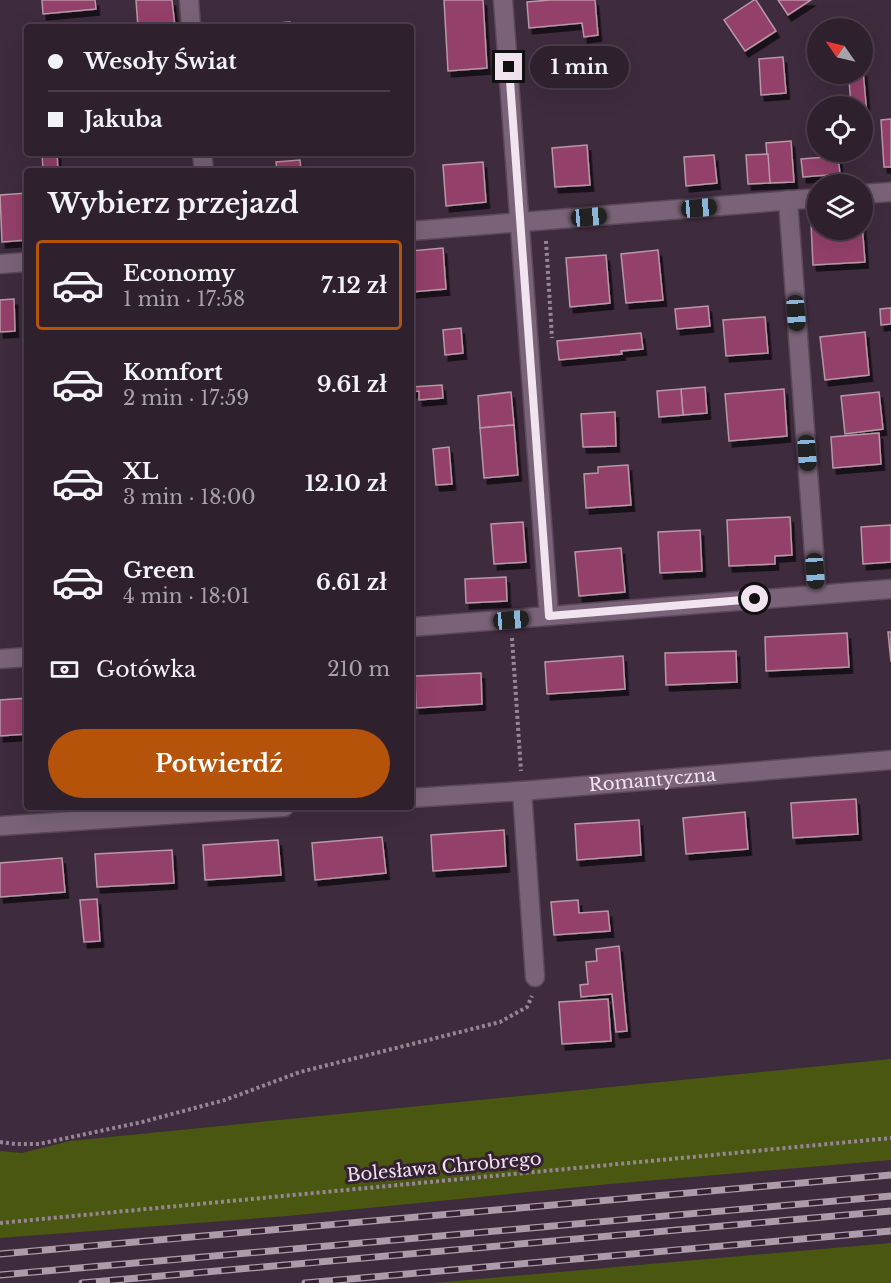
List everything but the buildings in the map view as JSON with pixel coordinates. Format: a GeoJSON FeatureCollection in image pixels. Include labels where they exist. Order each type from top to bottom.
{"type":"FeatureCollection","features":[{"type":"Feature","properties":{"kind":"street"},"geometry":{"type":"LineString","coordinates":[[189,0],[191,24]]}},
{"type":"Feature","properties":{"kind":"street"},"geometry":{"type":"LineString","coordinates":[[503,0],[549,616]]}},
{"type":"Feature","properties":{"kind":"street"},"geometry":{"type":"LineString","coordinates":[[873,193],[891,192]]}},
{"type":"Feature","properties":{"kind":"street"},"geometry":{"type":"LineString","coordinates":[[414,231],[807,199]]}},
{"type":"Feature","properties":{"kind":"street"},"geometry":{"type":"LineString","coordinates":[[788,200],[817,594]]}},
{"type":"Feature","properties":{"kind":"street"},"geometry":{"type":"LineString","coordinates":[[0,264],[24,262]]}},
{"type":"Feature","properties":{"kind":"street"},"geometry":{"type":"LineString","coordinates":[[414,627],[891,589]]}},
{"type":"Feature","properties":{"kind":"street"},"geometry":{"type":"LineString","coordinates":[[0,659],[24,657]]}},
{"type":"Feature","properties":{"kind":"street","name":"Romantyczna"},"geometry":{"type":"LineString","coordinates":[[414,798],[891,760]]}},
{"type":"Feature","properties":{"kind":"street"},"geometry":{"type":"LineString","coordinates":[[522,791],[534,977]]}},
{"type":"Feature","properties":{"kind":"street"},"geometry":{"type":"LineString","coordinates":[[0,826],[239,810]]}},
{"type":"Feature","properties":{"kind":"path"},"geometry":{"type":"LineString","coordinates":[[511,620],[522,791]]}},
{"type":"Feature","properties":{"kind":"path"},"geometry":{"type":"LineString","coordinates":[[0,1142],[39,1144],[142,1122],[225,1100],[300,1072],[500,1022],[527,1007],[532,999],[534,977]]}},
{"type":"Feature","properties":{"kind":"path","name":"Bolesława Chrobrego"},"geometry":{"type":"LineString","coordinates":[[0,1223],[891,1138]]}},
{"type":"Feature","properties":{"kind":"green space"},"geometry":{"type":"Polygon","coordinates":[[[891,1059],[891,1160],[610,1184],[287,1216],[0,1238],[0,1151],[22,1153],[70,1141],[891,1059]]]}},
{"type":"Feature","properties":{"kind":"green space"},"geometry":{"type":"Polygon","coordinates":[[[891,1243],[891,1283],[434,1283],[891,1243]]]}},
{"type":"Feature","properties":{"kind":"railway"},"geometry":{"type":"LineString","coordinates":[[0,1254],[891,1175]]}},
{"type":"Feature","properties":{"kind":"railway"},"geometry":{"type":"LineString","coordinates":[[0,1275],[891,1196]]}},
{"type":"Feature","properties":{"kind":"railway"},"geometry":{"type":"LineString","coordinates":[[82,1283],[891,1211]]}},
{"type":"Feature","properties":{"kind":"railway"},"geometry":{"type":"LineString","coordinates":[[305,1283],[891,1231]]}},
{"type":"Feature","properties":{"kind":"route"},"geometry":{"type":"LineString","coordinates":[[509,67],[549,616],[755,599]]}}]}
